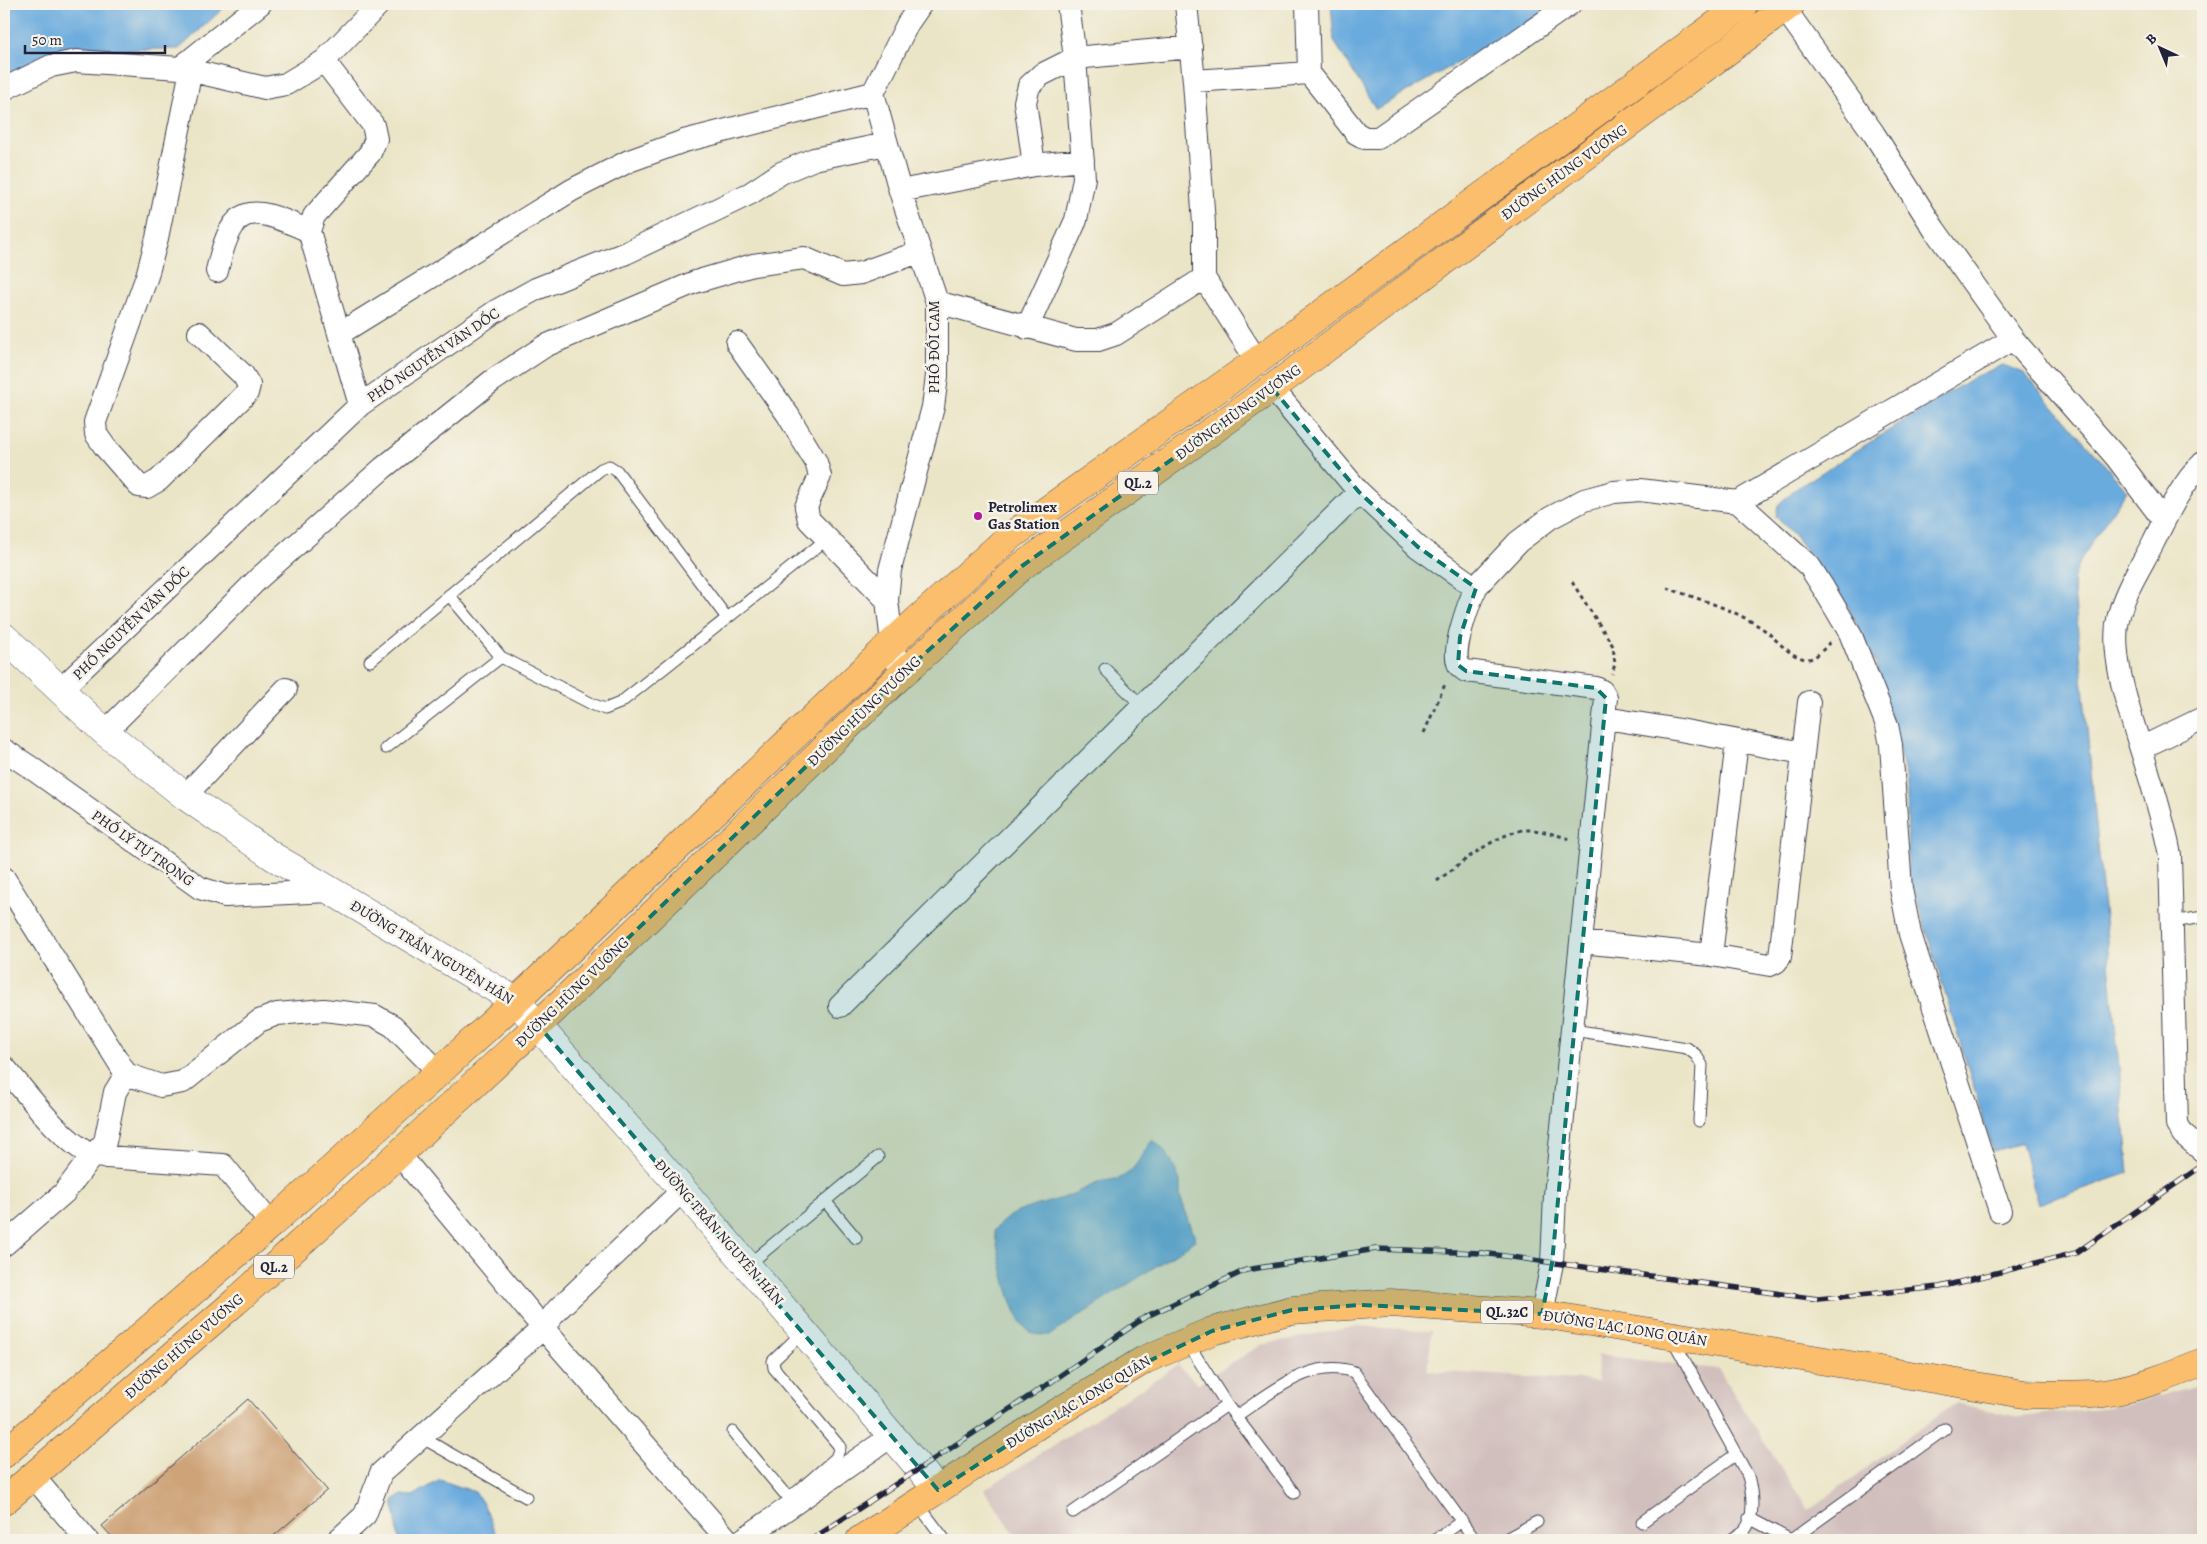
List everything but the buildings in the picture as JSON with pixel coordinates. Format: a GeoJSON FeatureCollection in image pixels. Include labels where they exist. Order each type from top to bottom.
{"type":"FeatureCollection","features":[{"type":"Feature","properties":{"kind":"main road","name":"ĐƯỜNG HÙNG VƯƠNG"},"geometry":{"type":"LineString","coordinates":[[4,1454],[272,1224],[516,1002],[892,643],[1008,538],[1257,361],[1744,4]]}},
{"type":"Feature","properties":{"kind":"main road","name":"ĐƯỜNG HÙNG VƯƠNG"},"geometry":{"type":"LineString","coordinates":[[4,1501],[235,1302],[399,1154],[538,1025],[901,675],[1022,566],[1272,388],[1788,6]]}},
{"type":"Feature","properties":{"kind":"main road"},"geometry":{"type":"LineString","coordinates":[[1514,172],[1532,196]]}},
{"type":"Feature","properties":{"kind":"main road","name":"ĐƯỜNG LẠC LONG QUÂN"},"geometry":{"type":"LineString","coordinates":[[860,1540],[1109,1380],[1144,1360],[1186,1340],[1212,1331],[1292,1310],[1391,1303],[1542,1314],[2024,1394],[2071,1395],[2105,1393],[2169,1376],[2203,1362]]}},
{"type":"Feature","properties":{"kind":"street"},"geometry":{"type":"LineString","coordinates":[[199,333],[243,375],[249,385],[247,393],[159,480],[147,487],[139,486],[96,434],[96,422],[147,276],[157,238],[185,69],[260,4]]}},
{"type":"Feature","properties":{"kind":"street"},"geometry":{"type":"LineString","coordinates":[[4,89],[51,66],[76,61],[185,69],[265,88],[286,84],[324,61],[379,4]]}},
{"type":"Feature","properties":{"kind":"street"},"geometry":{"type":"LineString","coordinates":[[339,334],[572,190],[629,161],[684,140],[873,93],[908,23],[921,4]]}},
{"type":"Feature","properties":{"kind":"street"},"geometry":{"type":"LineString","coordinates":[[1027,328],[1076,220],[1084,178],[1075,58],[1068,4]]}},
{"type":"Feature","properties":{"kind":"street"},"geometry":{"type":"LineString","coordinates":[[1186,4],[1194,81],[1204,224],[1204,278],[1257,361]]}},
{"type":"Feature","properties":{"kind":"street"},"geometry":{"type":"LineString","coordinates":[[1307,4],[1310,73],[1356,134],[1365,138],[1378,138],[1570,4]]}},
{"type":"Feature","properties":{"kind":"street"},"geometry":{"type":"LineString","coordinates":[[1788,6],[1874,134],[1934,229],[2013,339],[2116,457],[2164,521]]}},
{"type":"Feature","properties":{"kind":"street"},"geometry":{"type":"LineString","coordinates":[[1034,165],[1025,102],[1029,86],[1041,75],[1075,58],[1191,47]]}},
{"type":"Feature","properties":{"kind":"street"},"geometry":{"type":"LineString","coordinates":[[324,61],[373,125],[376,139],[370,153],[314,216],[309,231],[360,405]]}},
{"type":"Feature","properties":{"kind":"street"},"geometry":{"type":"LineString","coordinates":[[1194,81],[1310,73]]}},
{"type":"Feature","properties":{"kind":"street","name":"PHỐ ĐỒI CAM"},"geometry":{"type":"LineString","coordinates":[[873,93],[900,192],[937,302],[937,376],[933,407],[890,570],[887,600],[892,643],[901,675]]}},
{"type":"Feature","properties":{"kind":"street","name":"PHỐ NGUYỄN VĂN DỐC"},"geometry":{"type":"LineString","coordinates":[[59,691],[360,405],[496,312],[536,289],[626,253],[720,208],[751,193],[782,173],[814,159],[886,144]]}},
{"type":"Feature","properties":{"kind":"street"},"geometry":{"type":"LineString","coordinates":[[900,192],[1034,165],[1083,160]]}},
{"type":"Feature","properties":{"kind":"street"},"geometry":{"type":"LineString","coordinates":[[217,271],[229,231],[242,216],[255,212],[276,216],[309,231]]}},
{"type":"Feature","properties":{"kind":"street"},"geometry":{"type":"LineString","coordinates":[[105,732],[259,578],[383,468],[492,381],[545,346],[695,282],[753,265],[804,258],[843,275],[861,273],[919,252]]}},
{"type":"Feature","properties":{"kind":"street"},"geometry":{"type":"LineString","coordinates":[[937,302],[1076,340],[1098,340],[1116,334],[1204,278]]}},
{"type":"Feature","properties":{"kind":"street"},"geometry":{"type":"LineString","coordinates":[[1738,502],[2013,339]]}},
{"type":"Feature","properties":{"kind":"street"},"geometry":{"type":"LineString","coordinates":[[737,343],[788,415],[816,462],[820,476],[806,507],[809,520],[887,600]]}},
{"type":"Feature","properties":{"kind":"street"},"geometry":{"type":"LineString","coordinates":[[1272,388],[1359,492],[1418,547],[1475,588]]}},
{"type":"Feature","properties":{"kind":"street"},"geometry":{"type":"LineString","coordinates":[[2203,463],[2181,493],[2164,521],[2126,596],[2118,620],[2120,668],[2126,701],[2161,813],[2170,856],[2177,1124],[2183,1134],[2203,1151]]}},
{"type":"Feature","properties":{"kind":"street"},"geometry":{"type":"LineString","coordinates":[[1542,1314],[1552,1263],[1555,1195],[1606,698],[1602,691],[1596,688],[1466,672],[1458,665],[1456,656],[1468,605],[1475,588],[1518,542],[1550,518],[1584,500],[1614,492],[1640,490],[1738,502],[1810,567],[1845,625],[1887,725],[1891,745],[1901,889],[1910,934],[2000,1211]]}},
{"type":"Feature","properties":{"kind":"street"},"geometry":{"type":"LineString","coordinates":[[840,1006],[1359,492]]}},
{"type":"Feature","properties":{"kind":"street","name":"ĐƯỜNG TRẦN NGUYÊN HÃN"},"geometry":{"type":"LineString","coordinates":[[4,637],[59,691],[105,732],[185,796],[267,852],[516,1002],[684,1190],[893,1435],[927,1496]]}},
{"type":"Feature","properties":{"kind":"street"},"geometry":{"type":"LineString","coordinates":[[185,796],[286,689]]}},
{"type":"Feature","properties":{"kind":"street"},"geometry":{"type":"LineString","coordinates":[[1581,942],[1711,955],[1770,965],[1776,962],[1780,957],[1809,702]]}},
{"type":"Feature","properties":{"kind":"street"},"geometry":{"type":"LineString","coordinates":[[1605,718],[1803,753]]}},
{"type":"Feature","properties":{"kind":"street"},"geometry":{"type":"LineString","coordinates":[[2141,748],[2203,718]]}},
{"type":"Feature","properties":{"kind":"street"},"geometry":{"type":"LineString","coordinates":[[1711,955],[1737,742]]}},
{"type":"Feature","properties":{"kind":"street","name":"PHỐ LÝ TỰ TRỌNG"},"geometry":{"type":"LineString","coordinates":[[4,750],[200,888],[224,896],[330,891]]}},
{"type":"Feature","properties":{"kind":"street"},"geometry":{"type":"LineString","coordinates":[[4,878],[126,1074],[161,1086],[183,1082],[259,1021],[277,1014],[324,1010],[375,1016],[393,1026],[438,1072]]}},
{"type":"Feature","properties":{"kind":"street"},"geometry":{"type":"LineString","coordinates":[[4,1066],[64,1136],[76,1147],[92,1156],[223,1165],[272,1224]]}},
{"type":"Feature","properties":{"kind":"street"},"geometry":{"type":"LineString","coordinates":[[4,1244],[64,1193],[105,1142],[115,1092],[126,1074]]}},
{"type":"Feature","properties":{"kind":"street"},"geometry":{"type":"LineString","coordinates":[[399,1154],[543,1328],[728,1540]]}},
{"type":"Feature","properties":{"kind":"street"},"geometry":{"type":"LineString","coordinates":[[338,1540],[365,1515],[381,1473],[543,1328],[557,1310],[684,1190]]}},
{"type":"Feature","properties":{"kind":"street"},"geometry":{"type":"LineString","coordinates":[[742,1540],[893,1435]]}},
{"type":"Feature","properties":{"kind":"street"},"geometry":{"type":"LineString","coordinates":[[33,1476],[87,1540]]}},
{"type":"Feature","properties":{"kind":"lane"},"geometry":{"type":"LineString","coordinates":[[370,661],[601,469],[609,466],[617,471],[727,618]]}},
{"type":"Feature","properties":{"kind":"lane"},"geometry":{"type":"LineString","coordinates":[[449,595],[501,657],[605,709],[620,703],[827,539]]}},
{"type":"Feature","properties":{"kind":"lane"},"geometry":{"type":"LineString","coordinates":[[386,748],[501,657]]}},
{"type":"Feature","properties":{"kind":"lane"},"geometry":{"type":"LineString","coordinates":[[1105,669],[1142,706]]}},
{"type":"Feature","properties":{"kind":"lane"},"geometry":{"type":"LineString","coordinates":[[2172,922],[2203,917]]}},
{"type":"Feature","properties":{"kind":"lane"},"geometry":{"type":"LineString","coordinates":[[1573,1030],[1687,1048],[1696,1055],[1702,1065],[1699,1121]]}},
{"type":"Feature","properties":{"kind":"lane"},"geometry":{"type":"LineString","coordinates":[[748,1265],[878,1157]]}},
{"type":"Feature","properties":{"kind":"lane"},"geometry":{"type":"LineString","coordinates":[[825,1201],[856,1238]]}},
{"type":"Feature","properties":{"kind":"lane"},"geometry":{"type":"LineString","coordinates":[[733,1432],[784,1493],[791,1494],[797,1492],[836,1458],[840,1447],[774,1368],[773,1361],[805,1331]]}},
{"type":"Feature","properties":{"kind":"lane"},"geometry":{"type":"LineString","coordinates":[[1670,1335],[1748,1476],[1753,1493],[1749,1518],[1746,1529],[1731,1540]]}},
{"type":"Feature","properties":{"kind":"lane"},"geometry":{"type":"LineString","coordinates":[[1186,1340],[1227,1405],[1294,1493]]}},
{"type":"Feature","properties":{"kind":"lane"},"geometry":{"type":"LineString","coordinates":[[1236,1416],[1307,1372],[1342,1368],[1354,1372],[1475,1540]]}},
{"type":"Feature","properties":{"kind":"lane"},"geometry":{"type":"LineString","coordinates":[[1072,1512],[1227,1405]]}},
{"type":"Feature","properties":{"kind":"lane"},"geometry":{"type":"LineString","coordinates":[[1749,1518],[1791,1540],[1945,1429]]}},
{"type":"Feature","properties":{"kind":"lane"},"geometry":{"type":"LineString","coordinates":[[421,1437],[526,1498]]}},
{"type":"Feature","properties":{"kind":"lane"},"geometry":{"type":"LineString","coordinates":[[1642,1522],[1735,1455]]}},
{"type":"Feature","properties":{"kind":"lane"},"geometry":{"type":"LineString","coordinates":[[927,1496],[945,1540]]}},
{"type":"Feature","properties":{"kind":"lane"},"geometry":{"type":"LineString","coordinates":[[1435,1540],[1462,1521]]}},
{"type":"Feature","properties":{"kind":"lane"},"geometry":{"type":"LineString","coordinates":[[1504,1540],[1537,1522]]}},
{"type":"Feature","properties":{"kind":"path"},"geometry":{"type":"LineString","coordinates":[[1572,582],[1613,646],[1615,664],[1611,678],[1602,691]]}},
{"type":"Feature","properties":{"kind":"path"},"geometry":{"type":"LineString","coordinates":[[1667,588],[1733,612],[1760,627],[1798,658],[1810,659],[1820,653],[1845,625]]}},
{"type":"Feature","properties":{"kind":"path"},"geometry":{"type":"LineString","coordinates":[[1424,733],[1442,687],[1458,665]]}},
{"type":"Feature","properties":{"kind":"path"},"geometry":{"type":"LineString","coordinates":[[1437,881],[1477,851],[1514,832],[1529,829],[1591,843]]}},
{"type":"Feature","properties":{"kind":"highlighted area"},"geometry":{"type":"Polygon","coordinates":[[[1272,388],[1359,492],[1418,547],[1476,588],[1460,637],[1458,665],[1466,671],[1596,688],[1606,698],[1552,1263],[1542,1314],[1361,1305],[1292,1310],[1212,1331],[1109,1380],[938,1490],[538,1025],[901,675],[1022,566],[1272,388]]]}},
{"type":"Feature","properties":{"kind":"shaded area"},"geometry":{"type":"Polygon","coordinates":[[[1357,1326],[1432,1331],[1427,1371],[1597,1381],[1598,1355],[1718,1369],[1808,1510],[1956,1403],[2020,1417],[2127,1405],[2203,1384],[2203,1540],[1019,1540],[984,1490],[1178,1365],[1197,1384],[1261,1345],[1357,1326]]]}},
{"type":"Feature","properties":{"kind":"water"},"geometry":{"type":"Polygon","coordinates":[[[4,4],[228,4],[179,49],[60,50],[4,77],[4,4]]]}},
{"type":"Feature","properties":{"kind":"water"},"geometry":{"type":"Polygon","coordinates":[[[1331,4],[1560,4],[1376,109],[1334,41],[1331,4]]]}},
{"type":"Feature","properties":{"kind":"water"},"geometry":{"type":"Polygon","coordinates":[[[2003,365],[2024,373],[2127,490],[2081,559],[2073,580],[2129,1173],[2038,1204],[2022,1143],[1993,1151],[1908,871],[1907,780],[1876,664],[1844,599],[1794,535],[1776,517],[1778,505],[1794,490],[1974,377],[2003,365]]]}},
{"type":"Feature","properties":{"kind":"water"},"geometry":{"type":"Polygon","coordinates":[[[1153,1140],[1163,1149],[1173,1164],[1180,1181],[1180,1196],[1196,1240],[1050,1335],[1034,1334],[1026,1328],[1012,1304],[994,1231],[1001,1223],[1018,1212],[1068,1196],[1100,1182],[1122,1177],[1136,1165],[1153,1140]]]}},
{"type":"Feature","properties":{"kind":"water"},"geometry":{"type":"Polygon","coordinates":[[[440,1480],[475,1492],[484,1505],[498,1540],[399,1540],[393,1500],[402,1495],[413,1496],[440,1480]]]}},
{"type":"Feature","properties":{"kind":"railway"},"geometry":{"type":"LineString","coordinates":[[811,1540],[1051,1382],[1145,1317],[1246,1270],[1376,1249],[1482,1253],[1818,1299],[1940,1287],[2076,1253],[2203,1165]]}},
{"type":"Feature","properties":{"kind":"place","name":"Petrolimex Gas Station"},"geometry":{"type":"Point","coordinates":[978,516]}}]}
